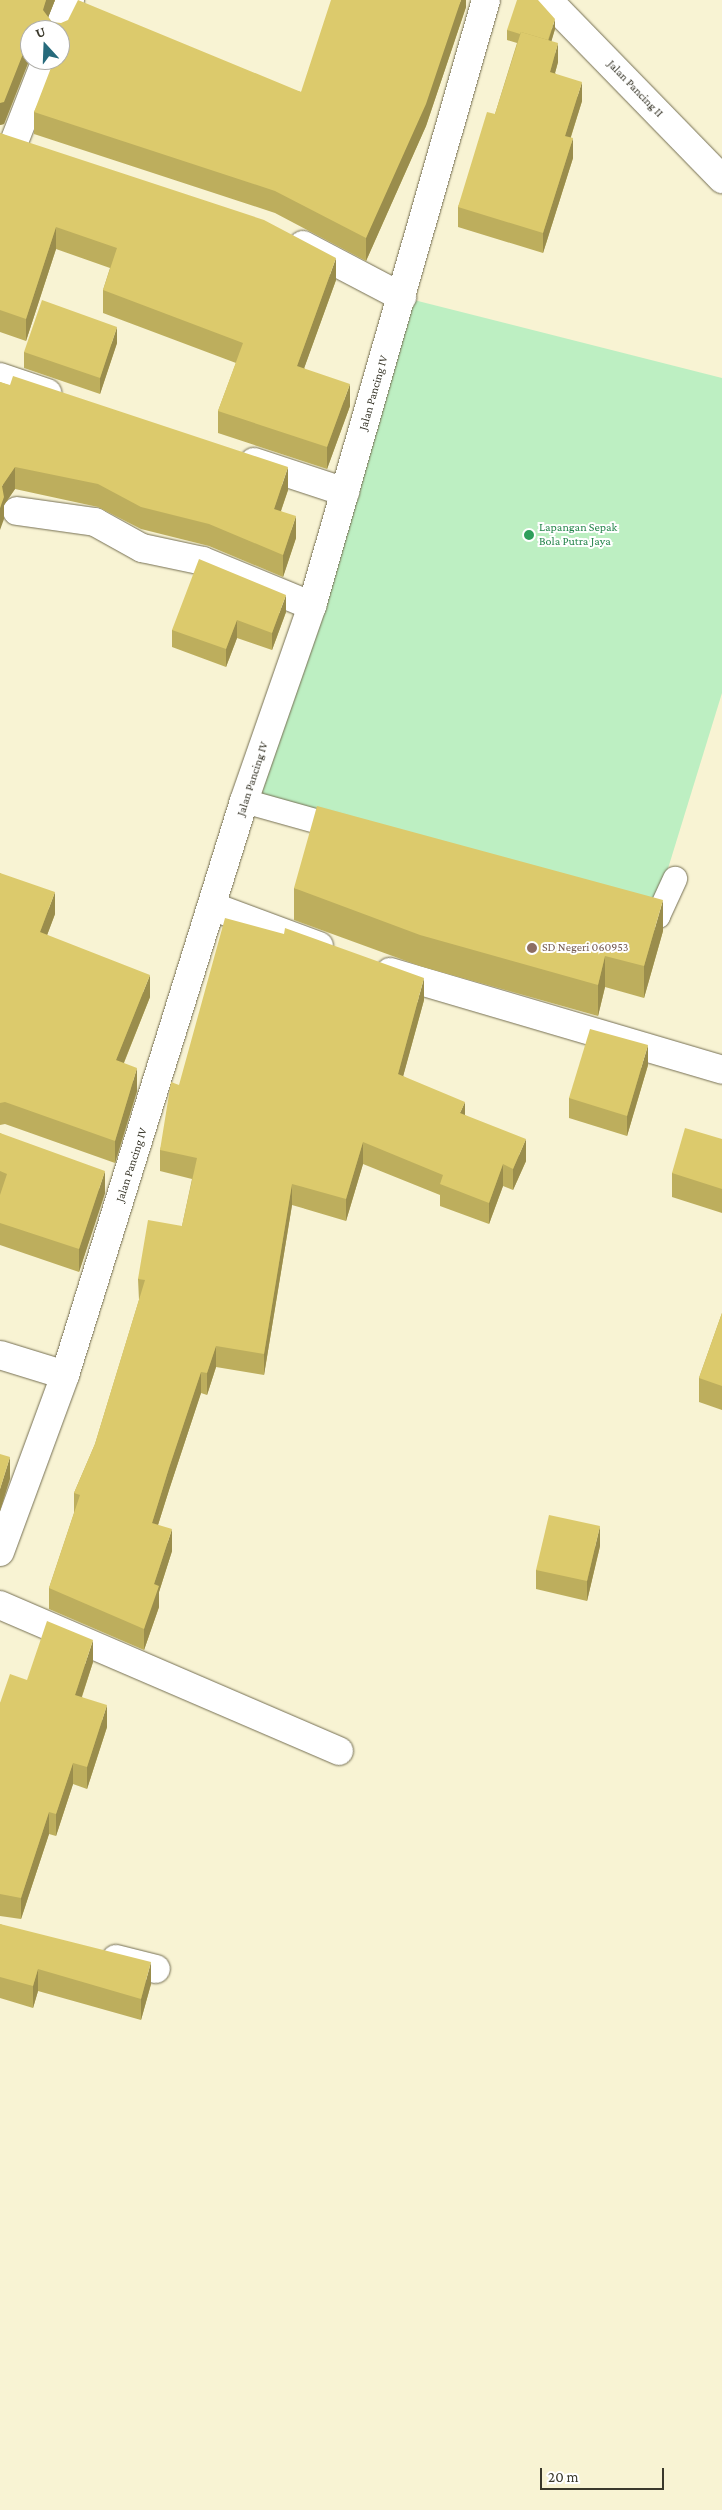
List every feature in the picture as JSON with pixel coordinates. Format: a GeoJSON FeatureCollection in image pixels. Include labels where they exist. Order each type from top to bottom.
{"type":"FeatureCollection","features":[{"type":"Feature","properties":{"kind":"street"},"geometry":{"type":"LineString","coordinates":[[62,20],[70,0]]}},
{"type":"Feature","properties":{"kind":"street","name":"Jalan Pancing IV"},"geometry":{"type":"LineString","coordinates":[[0,1552],[65,1375],[214,907],[244,801],[312,606],[486,0]]}},
{"type":"Feature","properties":{"kind":"street","name":"Jalan Pancing II"},"geometry":{"type":"LineString","coordinates":[[548,0],[722,178]]}},
{"type":"Feature","properties":{"kind":"street"},"geometry":{"type":"LineString","coordinates":[[41,70],[7,140],[42,152]]}},
{"type":"Feature","properties":{"kind":"street"},"geometry":{"type":"LineString","coordinates":[[279,232],[402,297]]}},
{"type":"Feature","properties":{"kind":"street"},"geometry":{"type":"LineString","coordinates":[[0,377],[75,402]]}},
{"type":"Feature","properties":{"kind":"street"},"geometry":{"type":"LineString","coordinates":[[233,455],[345,492]]}},
{"type":"Feature","properties":{"kind":"street"},"geometry":{"type":"LineString","coordinates":[[17,512],[95,522],[142,548],[203,561],[312,606]]}},
{"type":"Feature","properties":{"kind":"street"},"geometry":{"type":"LineString","coordinates":[[214,907],[342,954]]}},
{"type":"Feature","properties":{"kind":"street"},"geometry":{"type":"LineString","coordinates":[[369,964],[722,1070]]}},
{"type":"Feature","properties":{"kind":"street"},"geometry":{"type":"LineString","coordinates":[[99,1174],[126,1184]]}},
{"type":"Feature","properties":{"kind":"street"},"geometry":{"type":"LineString","coordinates":[[0,1355],[65,1375]]}},
{"type":"Feature","properties":{"kind":"street"},"geometry":{"type":"LineString","coordinates":[[0,1605],[339,1751]]}},
{"type":"Feature","properties":{"kind":"street"},"geometry":{"type":"LineString","coordinates":[[92,1953],[156,1969]]}},
{"type":"Feature","properties":{"kind":"lane"},"geometry":{"type":"LineString","coordinates":[[244,801],[370,836]]}},
{"type":"Feature","properties":{"kind":"lane"},"geometry":{"type":"LineString","coordinates":[[620,905],[658,916],[674,878]]}},
{"type":"Feature","properties":{"kind":"green space","name":"Lapangan Sepak Bola Putra Jaya"},"geometry":{"type":"Polygon","coordinates":[[[402,297],[722,378],[722,693],[658,901],[261,797],[402,297]]]}},
{"type":"Feature","properties":{"kind":"building"},"geometry":{"type":"Polygon","coordinates":[[[0,0],[46,0],[43,10],[50,20],[20,20],[20,61],[4,102],[0,103],[0,0]]]}},
{"type":"Feature","properties":{"kind":"building"},"geometry":{"type":"Polygon","coordinates":[[[78,0],[301,92],[331,0],[461,0],[426,104],[366,238],[275,191],[34,112],[50,70],[70,70],[70,20],[68,20],[78,0]]]}},
{"type":"Feature","properties":{"kind":"building"},"geometry":{"type":"Polygon","coordinates":[[[517,0],[538,0],[555,19],[548,40],[507,30],[517,0]]]}},
{"type":"Feature","properties":{"kind":"building"},"geometry":{"type":"Polygon","coordinates":[[[521,32],[558,43],[550,72],[582,82],[565,136],[573,138],[543,233],[458,207],[487,112],[495,114],[521,32]]]}},
{"type":"Feature","properties":{"kind":"building"},"geometry":{"type":"Polygon","coordinates":[[[0,133],[264,220],[336,258],[297,366],[350,384],[327,447],[218,411],[243,343],[103,290],[117,248],[56,227],[26,319],[0,310],[0,133]]]}},
{"type":"Feature","properties":{"kind":"building"},"geometry":{"type":"Polygon","coordinates":[[[42,300],[117,327],[100,378],[24,352],[42,300]]]}},
{"type":"Feature","properties":{"kind":"building"},"geometry":{"type":"Polygon","coordinates":[[[13,376],[288,467],[274,509],[296,516],[283,555],[209,524],[141,507],[98,484],[15,467],[2,486],[4,497],[0,508],[0,382],[10,385],[13,376]]]}},
{"type":"Feature","properties":{"kind":"building"},"geometry":{"type":"Polygon","coordinates":[[[199,559],[286,595],[272,633],[237,620],[226,649],[172,630],[199,559]]]}},
{"type":"Feature","properties":{"kind":"building"},"geometry":{"type":"Polygon","coordinates":[[[317,806],[663,900],[644,966],[605,956],[598,985],[420,935],[294,888],[317,806]]]}},
{"type":"Feature","properties":{"kind":"building"},"geometry":{"type":"Polygon","coordinates":[[[0,873],[55,892],[40,932],[150,975],[116,1060],[137,1068],[115,1141],[5,1102],[0,1103],[0,873]]]}},
{"type":"Feature","properties":{"kind":"building"},"geometry":{"type":"Polygon","coordinates":[[[225,918],[284,934],[285,928],[424,978],[398,1074],[465,1102],[460,1113],[526,1139],[513,1169],[503,1164],[489,1203],[440,1184],[443,1175],[363,1142],[346,1199],[292,1184],[264,1354],[216,1346],[207,1373],[201,1372],[169,1468],[152,1523],[172,1529],[154,1584],[159,1586],[144,1629],[49,1588],[80,1495],[74,1493],[95,1444],[145,1280],[138,1279],[148,1220],[182,1226],[197,1158],[160,1150],[171,1082],[179,1085],[225,918]]]}},
{"type":"Feature","properties":{"kind":"building"},"geometry":{"type":"Polygon","coordinates":[[[590,1029],[648,1045],[627,1116],[569,1098],[590,1029]]]}},
{"type":"Feature","properties":{"kind":"building"},"geometry":{"type":"Polygon","coordinates":[[[685,1128],[722,1139],[722,1189],[672,1173],[685,1128]]]}},
{"type":"Feature","properties":{"kind":"building"},"geometry":{"type":"Polygon","coordinates":[[[0,1133],[105,1171],[79,1249],[0,1223],[0,1195],[7,1174],[0,1171],[0,1133]]]}},
{"type":"Feature","properties":{"kind":"building"},"geometry":{"type":"Polygon","coordinates":[[[722,1313],[722,1386],[699,1378],[722,1313]]]}},
{"type":"Feature","properties":{"kind":"building"},"geometry":{"type":"Polygon","coordinates":[[[0,1454],[10,1457],[0,1489],[0,1454]]]}},
{"type":"Feature","properties":{"kind":"building"},"geometry":{"type":"Polygon","coordinates":[[[549,1515],[600,1526],[587,1581],[536,1570],[549,1515]]]}},
{"type":"Feature","properties":{"kind":"building"},"geometry":{"type":"Polygon","coordinates":[[[47,1621],[93,1640],[75,1695],[107,1705],[87,1767],[73,1763],[56,1814],[49,1812],[21,1898],[0,1894],[0,1703],[10,1674],[27,1680],[47,1621]]]}},
{"type":"Feature","properties":{"kind":"building"},"geometry":{"type":"Polygon","coordinates":[[[0,1924],[151,1962],[141,1999],[38,1969],[33,1986],[0,1977],[0,1924]]]}},
{"type":"Feature","properties":{"kind":"place","name":"Lapangan Sepak Bola Putra Jaya"},"geometry":{"type":"Point","coordinates":[529,535]}},
{"type":"Feature","properties":{"kind":"place","name":"SD Negeri 060953"},"geometry":{"type":"Point","coordinates":[532,948]}}]}
